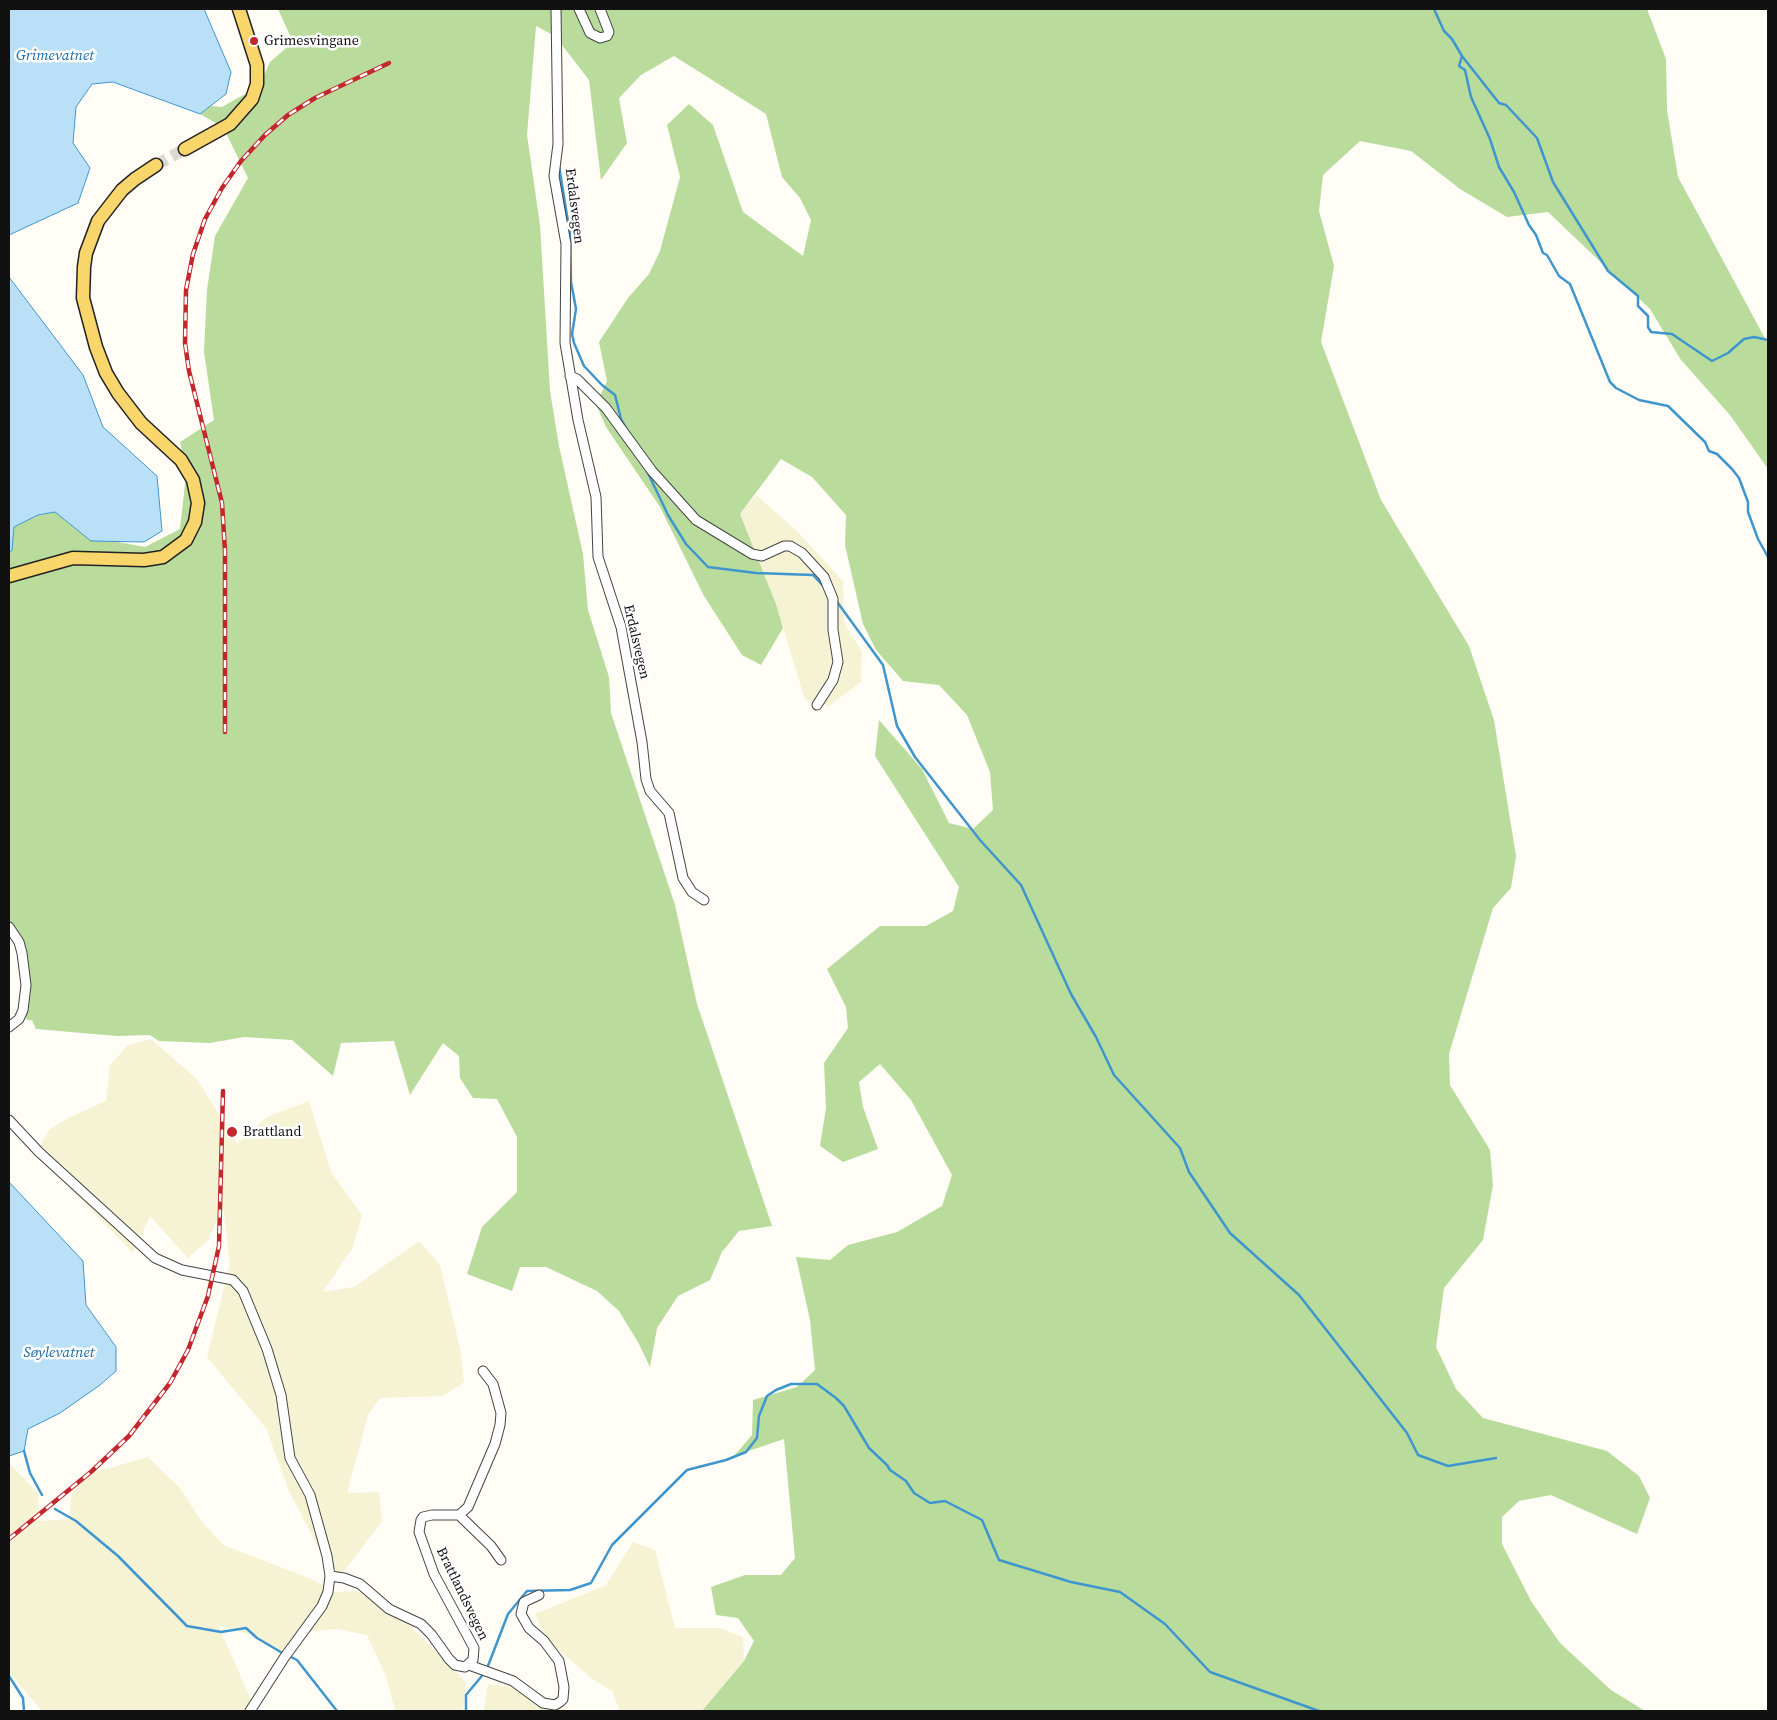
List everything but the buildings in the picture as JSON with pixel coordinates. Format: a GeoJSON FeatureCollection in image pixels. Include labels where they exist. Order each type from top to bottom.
{"type":"FeatureCollection","features":[{"type":"Feature","properties":{"kind":"main road"},"geometry":{"type":"LineString","coordinates":[[186,149],[230,124],[246,108],[254,93],[257,65],[239,9]]}},
{"type":"Feature","properties":{"kind":"main road"},"geometry":{"type":"LineString","coordinates":[[9,576],[73,558],[144,560],[163,556],[186,540],[195,522],[198,503],[193,480],[181,460],[141,423],[118,393],[106,373],[96,347],[83,298],[85,260],[98,222],[122,190],[135,178],[156,165]]}},
{"type":"Feature","properties":{"kind":"street","name":"Erdalsvegen"},"geometry":{"type":"LineString","coordinates":[[556,9],[558,144],[554,170],[566,244],[564,319],[570,376],[596,497],[598,557],[621,627],[642,742],[646,779],[650,791],[669,813],[682,878],[692,892],[704,900]]}},
{"type":"Feature","properties":{"kind":"street"},"geometry":{"type":"LineString","coordinates":[[579,9],[590,33],[600,38],[607,36],[609,32],[600,9]]}},
{"type":"Feature","properties":{"kind":"street"},"geometry":{"type":"LineString","coordinates":[[570,376],[574,377],[606,408],[652,472],[696,520],[752,554],[762,556],[784,546],[790,546],[802,554],[824,576],[833,599],[833,630],[838,662],[834,680],[817,705]]}},
{"type":"Feature","properties":{"kind":"street"},"geometry":{"type":"LineString","coordinates":[[9,927],[19,942],[26,978],[23,1010],[19,1019],[9,1027]]}},
{"type":"Feature","properties":{"kind":"street"},"geometry":{"type":"LineString","coordinates":[[9,1120],[46,1158],[155,1258],[182,1270],[234,1280],[243,1291],[276,1372],[290,1458],[310,1495],[327,1556],[330,1576],[328,1592],[322,1606],[250,1711]]}},
{"type":"Feature","properties":{"kind":"street"},"geometry":{"type":"LineString","coordinates":[[483,1371],[493,1384],[501,1413],[500,1425],[468,1507],[459,1515],[491,1546],[501,1560]]}},
{"type":"Feature","properties":{"kind":"street","name":"Brattlandsvegen"},"geometry":{"type":"LineString","coordinates":[[459,1515],[423,1517],[418,1526],[441,1589],[472,1641],[474,1654],[469,1665]]}},
{"type":"Feature","properties":{"kind":"street"},"geometry":{"type":"LineString","coordinates":[[330,1576],[344,1578],[360,1584],[389,1609],[410,1618],[426,1628],[455,1664],[465,1667],[469,1665],[513,1680],[549,1705],[555,1705],[563,1698],[559,1661],[544,1641],[529,1628],[521,1614],[524,1602],[539,1595]]}},
{"type":"Feature","properties":{"kind":"shaded area"},"geometry":{"type":"Polygon","coordinates":[[[756,495],[797,531],[843,581],[844,622],[862,652],[861,682],[829,706],[805,700],[776,604],[740,514],[756,495]]]}},
{"type":"Feature","properties":{"kind":"shaded area"},"geometry":{"type":"Polygon","coordinates":[[[151,1039],[197,1079],[237,1144],[267,1117],[309,1101],[331,1172],[362,1215],[353,1247],[323,1292],[354,1287],[419,1241],[440,1265],[460,1348],[464,1382],[443,1396],[380,1398],[368,1415],[347,1493],[379,1492],[382,1521],[336,1582],[289,1491],[266,1428],[207,1357],[230,1263],[223,1206],[208,1240],[188,1258],[150,1216],[133,1253],[71,1189],[38,1150],[49,1130],[66,1119],[106,1101],[110,1065],[128,1045],[151,1039]]]}},
{"type":"Feature","properties":{"kind":"shaded area"},"geometry":{"type":"Polygon","coordinates":[[[148,1457],[180,1488],[199,1518],[223,1545],[309,1578],[336,1592],[357,1591],[407,1622],[466,1682],[463,1711],[395,1711],[386,1676],[367,1635],[337,1629],[311,1631],[286,1655],[248,1634],[218,1625],[253,1704],[253,1711],[42,1711],[9,1672],[9,1545],[15,1537],[9,1540],[9,1463],[38,1493],[39,1521],[70,1519],[71,1495],[89,1474],[148,1457]]]}},
{"type":"Feature","properties":{"kind":"shaded area"},"geometry":{"type":"Polygon","coordinates":[[[633,1542],[655,1550],[675,1628],[720,1628],[743,1637],[744,1661],[702,1711],[620,1711],[612,1691],[591,1678],[546,1639],[535,1614],[606,1585],[633,1542]]]}},
{"type":"Feature","properties":{"kind":"shaded area"},"geometry":{"type":"Polygon","coordinates":[[[488,1684],[537,1691],[567,1711],[484,1711],[488,1684]]]}},
{"type":"Feature","properties":{"kind":"green space"},"geometry":{"type":"Polygon","coordinates":[[[278,9],[1647,9],[1666,59],[1667,110],[1678,177],[1768,344],[1768,469],[1730,415],[1681,360],[1650,309],[1548,212],[1507,217],[1460,189],[1411,151],[1360,141],[1323,175],[1319,211],[1334,266],[1321,342],[1381,500],[1469,646],[1494,720],[1516,856],[1511,888],[1493,908],[1449,1054],[1450,1085],[1490,1150],[1493,1185],[1483,1240],[1444,1288],[1436,1347],[1456,1389],[1483,1418],[1607,1451],[1639,1476],[1650,1498],[1637,1534],[1551,1495],[1519,1501],[1502,1517],[1502,1544],[1531,1601],[1560,1643],[1611,1690],[1645,1711],[702,1711],[744,1661],[754,1641],[738,1618],[716,1615],[711,1587],[745,1575],[781,1575],[795,1558],[784,1439],[734,1456],[752,1435],[753,1400],[797,1387],[815,1370],[810,1320],[796,1257],[830,1260],[848,1245],[897,1232],[942,1206],[952,1175],[911,1100],[880,1064],[859,1082],[863,1107],[878,1149],[843,1162],[820,1146],[826,1108],[824,1063],[848,1028],[846,1007],[827,969],[880,926],[926,926],[953,911],[959,887],[875,756],[879,720],[922,769],[949,823],[973,829],[993,810],[990,772],[967,715],[939,685],[903,681],[876,650],[863,624],[845,545],[846,515],[812,477],[781,459],[740,514],[776,604],[783,628],[761,665],[742,655],[704,596],[660,507],[606,427],[596,404],[607,381],[599,342],[628,298],[649,274],[660,251],[680,177],[667,125],[689,104],[713,125],[743,212],[803,256],[811,220],[800,198],[782,177],[766,114],[674,56],[641,75],[619,98],[627,143],[601,180],[589,80],[555,36],[536,26],[527,135],[540,225],[550,391],[559,446],[583,554],[588,610],[609,677],[611,713],[675,905],[697,1004],[772,1226],[739,1231],[722,1252],[710,1280],[678,1296],[657,1328],[650,1367],[639,1344],[619,1311],[597,1291],[546,1267],[520,1267],[512,1291],[467,1274],[482,1227],[517,1192],[517,1137],[497,1099],[473,1098],[460,1078],[459,1056],[443,1043],[410,1095],[394,1041],[341,1043],[333,1076],[292,1040],[244,1037],[210,1043],[159,1041],[150,1035],[117,1036],[36,1029],[32,1020],[27,1020],[25,1015],[30,982],[26,951],[17,930],[9,923],[9,553],[12,550],[14,527],[38,515],[56,512],[91,541],[112,541],[145,547],[180,529],[186,475],[180,442],[214,420],[204,352],[207,290],[215,236],[248,178],[223,127],[200,114],[211,106],[222,107],[259,86],[270,62],[293,42],[278,9]]]}},
{"type":"Feature","properties":{"kind":"water","name":"Grimevatnet"},"geometry":{"type":"Polygon","coordinates":[[[9,9],[204,9],[231,72],[226,94],[200,114],[113,82],[92,84],[76,107],[73,143],[90,168],[78,203],[9,235],[9,9]]]}},
{"type":"Feature","properties":{"kind":"water"},"geometry":{"type":"Polygon","coordinates":[[[9,277],[83,375],[103,427],[157,476],[162,531],[144,542],[91,541],[55,512],[38,515],[14,527],[12,550],[9,553],[9,277]]]}},
{"type":"Feature","properties":{"kind":"water","name":"Søylevatnet"},"geometry":{"type":"Polygon","coordinates":[[[9,1182],[83,1261],[86,1305],[116,1347],[116,1371],[100,1385],[60,1413],[28,1429],[24,1451],[9,1456],[9,1182]]]}},
{"type":"Feature","properties":{"kind":"waterway"},"geometry":{"type":"LineString","coordinates":[[1434,9],[1444,31],[1452,39],[1462,56],[1459,66],[1465,70],[1471,97],[1490,139],[1499,167],[1514,192],[1543,253],[1547,255],[1559,276],[1570,284],[1610,382],[1616,388],[1639,400],[1668,406],[1705,442],[1709,451],[1717,454],[1732,469],[1739,478],[1748,502],[1748,512],[1758,539],[1768,557]]}},
{"type":"Feature","properties":{"kind":"waterway"},"geometry":{"type":"LineString","coordinates":[[1462,56],[1499,103],[1506,105],[1537,138],[1553,182],[1608,271],[1638,296],[1638,306],[1648,316],[1648,327],[1651,332],[1672,334],[1712,361],[1728,353],[1744,339],[1754,337],[1768,340]]}},
{"type":"Feature","properties":{"kind":"waterway"},"geometry":{"type":"LineString","coordinates":[[559,166],[570,234],[571,282],[576,309],[572,334],[574,343],[584,366],[602,385],[615,395],[621,419],[626,428]]}},
{"type":"Feature","properties":{"kind":"waterway"},"geometry":{"type":"LineString","coordinates":[[647,471],[668,515],[686,544],[708,567],[756,573],[813,575],[825,588]]}},
{"type":"Feature","properties":{"kind":"waterway"},"geometry":{"type":"LineString","coordinates":[[835,599],[883,665],[897,726],[915,757],[980,840],[1021,885],[1071,994],[1096,1037],[1114,1075],[1180,1148],[1189,1172],[1230,1233],[1299,1295],[1407,1433],[1418,1455],[1448,1466],[1496,1458]]}},
{"type":"Feature","properties":{"kind":"waterway"},"geometry":{"type":"LineString","coordinates":[[466,1711],[466,1695],[486,1671],[508,1614],[527,1591],[570,1590],[591,1583],[612,1545],[687,1470],[726,1460],[746,1452],[757,1438],[759,1416],[767,1396],[791,1384],[817,1384],[836,1398],[844,1406],[869,1448],[890,1470],[906,1481],[914,1493],[930,1503],[945,1501],[982,1520],[999,1560],[1071,1582],[1120,1592],[1165,1624],[1210,1672],[1319,1711]]}},
{"type":"Feature","properties":{"kind":"waterway"},"geometry":{"type":"LineString","coordinates":[[24,1451],[30,1473],[42,1495]]}},
{"type":"Feature","properties":{"kind":"waterway"},"geometry":{"type":"LineString","coordinates":[[55,1509],[76,1521],[118,1556],[187,1626],[221,1632],[246,1628],[257,1638],[284,1654]]}},
{"type":"Feature","properties":{"kind":"waterway"},"geometry":{"type":"LineString","coordinates":[[289,1656],[297,1660],[337,1711]]}},
{"type":"Feature","properties":{"kind":"waterway"},"geometry":{"type":"LineString","coordinates":[[9,1676],[23,1698],[24,1711]]}},
{"type":"Feature","properties":{"kind":"tunnel"},"geometry":{"type":"LineString","coordinates":[[156,165],[185,149]]}},
{"type":"Feature","properties":{"kind":"railway"},"geometry":{"type":"LineString","coordinates":[[225,732],[225,551],[222,503],[189,371],[185,343],[186,290],[193,254],[205,219],[222,188],[241,161],[265,135],[288,115],[315,98],[389,63]]}},
{"type":"Feature","properties":{"kind":"railway"},"geometry":{"type":"LineString","coordinates":[[9,1539],[92,1471],[129,1436],[170,1383],[188,1350],[208,1296],[219,1246],[223,1091]]}},
{"type":"Feature","properties":{"kind":"place","name":"Grimesvingane"},"geometry":{"type":"Point","coordinates":[254,41]}},
{"type":"Feature","properties":{"kind":"place","name":"Brattland"},"geometry":{"type":"Point","coordinates":[232,1132]}}]}
